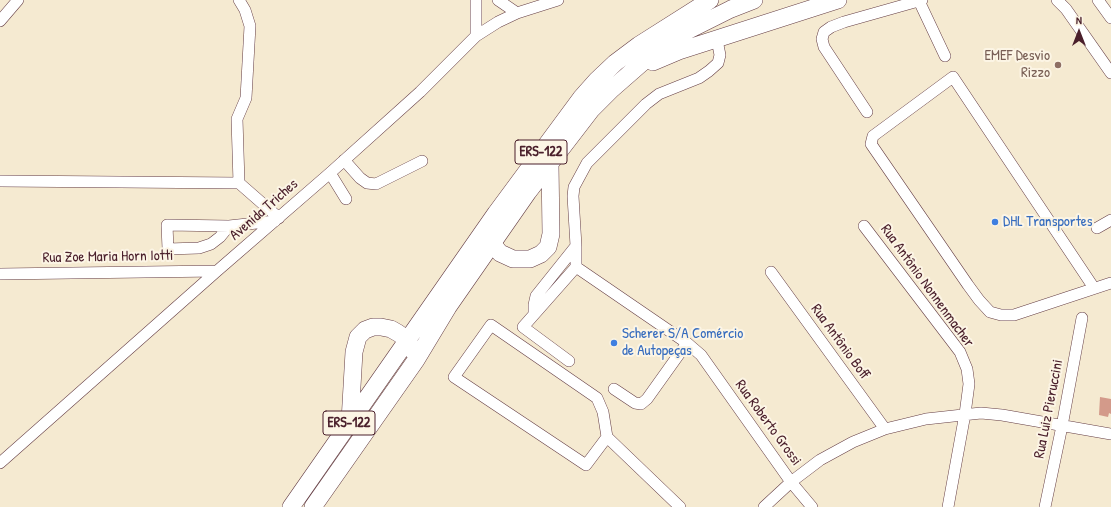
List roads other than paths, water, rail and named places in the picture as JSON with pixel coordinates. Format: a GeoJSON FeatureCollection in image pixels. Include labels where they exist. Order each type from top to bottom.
{"type":"FeatureCollection","features":[{"type":"Feature","properties":{"kind":"highway","name":"ERS-122"},"geometry":{"type":"LineString","coordinates":[[291,507],[496,213],[564,121],[597,80],[615,63],[639,45],[710,0]]}},
{"type":"Feature","properties":{"kind":"highway","name":"ERS-122"},"geometry":{"type":"LineString","coordinates":[[313,507],[416,360],[448,307],[492,243],[528,192],[591,110],[652,54],[685,32],[731,9],[754,0]]}},
{"type":"Feature","properties":{"kind":"highway"},"geometry":{"type":"LineString","coordinates":[[634,70],[679,51],[838,0]]}},
{"type":"Feature","properties":{"kind":"highway"},"geometry":{"type":"LineString","coordinates":[[496,213],[492,231],[492,243],[500,253],[513,259],[530,258],[541,254],[548,247],[551,234],[550,164]]}},
{"type":"Feature","properties":{"kind":"highway"},"geometry":{"type":"LineString","coordinates":[[350,421],[354,352],[358,337],[365,330],[373,327],[391,329],[408,340],[416,360]]}},
{"type":"Feature","properties":{"kind":"street"},"geometry":{"type":"LineString","coordinates":[[0,21],[18,0]]}},
{"type":"Feature","properties":{"kind":"street"},"geometry":{"type":"LineString","coordinates":[[239,0],[245,10],[250,26],[246,98],[237,119],[239,183]]}},
{"type":"Feature","properties":{"kind":"street"},"geometry":{"type":"LineString","coordinates":[[476,0],[476,36]]}},
{"type":"Feature","properties":{"kind":"street"},"geometry":{"type":"LineString","coordinates":[[498,0],[517,13]]}},
{"type":"Feature","properties":{"kind":"street","name":"Avenida Triches"},"geometry":{"type":"LineString","coordinates":[[0,463],[216,271],[330,173],[420,92],[476,36],[498,22],[517,13],[558,0]]}},
{"type":"Feature","properties":{"kind":"street"},"geometry":{"type":"LineString","coordinates":[[867,112],[824,48],[822,39],[824,32],[831,27],[844,22],[920,0],[945,56]]}},
{"type":"Feature","properties":{"kind":"street"},"geometry":{"type":"LineString","coordinates":[[1057,0],[1066,9],[1111,73]]}},
{"type":"Feature","properties":{"kind":"street"},"geometry":{"type":"LineString","coordinates":[[1098,0],[1111,18]]}},
{"type":"Feature","properties":{"kind":"street"},"geometry":{"type":"LineString","coordinates":[[570,361],[523,327],[576,267],[573,196],[574,187],[587,163],[646,104],[659,94],[689,83],[709,71],[718,63],[720,54],[717,40]]}},
{"type":"Feature","properties":{"kind":"street"},"geometry":{"type":"LineString","coordinates":[[1094,288],[954,77],[873,136],[871,144],[972,290],[990,312],[1001,315],[1014,315],[1111,283]]}},
{"type":"Feature","properties":{"kind":"street"},"geometry":{"type":"LineString","coordinates":[[344,160],[360,178],[367,183],[376,184],[422,161]]}},
{"type":"Feature","properties":{"kind":"street"},"geometry":{"type":"LineString","coordinates":[[330,173],[346,199]]}},
{"type":"Feature","properties":{"kind":"street"},"geometry":{"type":"LineString","coordinates":[[0,182],[239,183],[277,219]]}},
{"type":"Feature","properties":{"kind":"street"},"geometry":{"type":"LineString","coordinates":[[229,226],[220,237],[211,244],[199,248],[168,249],[167,225],[229,226],[277,219]]}},
{"type":"Feature","properties":{"kind":"street"},"geometry":{"type":"LineString","coordinates":[[1097,228],[1111,220]]}},
{"type":"Feature","properties":{"kind":"street","name":"Rua Antônio Nonnenmacher"},"geometry":{"type":"LineString","coordinates":[[864,226],[960,352],[967,369],[969,384],[965,414],[948,507]]}},
{"type":"Feature","properties":{"kind":"street"},"geometry":{"type":"LineString","coordinates":[[534,314],[536,296],[576,246]]}},
{"type":"Feature","properties":{"kind":"street","name":"Rua Roberto Grossi"},"geometry":{"type":"LineString","coordinates":[[576,267],[687,344],[701,356],[791,482],[812,507]]}},
{"type":"Feature","properties":{"kind":"street","name":"Rua Zoe Maria Horn Iotti"},"geometry":{"type":"LineString","coordinates":[[0,274],[216,271]]}},
{"type":"Feature","properties":{"kind":"street","name":"Rua Antônio Boff"},"geometry":{"type":"LineString","coordinates":[[771,272],[885,429]]}},
{"type":"Feature","properties":{"kind":"street","name":"Rua Luiz Pieruccini"},"geometry":{"type":"LineString","coordinates":[[1045,507],[1082,318]]}},
{"type":"Feature","properties":{"kind":"street"},"geometry":{"type":"LineString","coordinates":[[607,437],[586,465],[454,377],[491,325],[597,398],[603,412],[607,437],[680,507]]}},
{"type":"Feature","properties":{"kind":"street"},"geometry":{"type":"LineString","coordinates":[[614,390],[635,403],[641,404],[647,399],[687,344]]}},
{"type":"Feature","properties":{"kind":"street"},"geometry":{"type":"LineString","coordinates":[[764,507],[791,482],[820,460],[853,442],[885,429],[926,419],[981,412],[1111,434]]}},
{"type":"Feature","properties":{"kind":"place","name":"EMEF Desvio Rizzo"},"geometry":{"type":"Point","coordinates":[1058,65]}},
{"type":"Feature","properties":{"kind":"place","name":"DHL Transportes"},"geometry":{"type":"Point","coordinates":[995,222]}},
{"type":"Feature","properties":{"kind":"place","name":"Scherer S/A Comércio de Autopeças"},"geometry":{"type":"Point","coordinates":[614,343]}}]}
